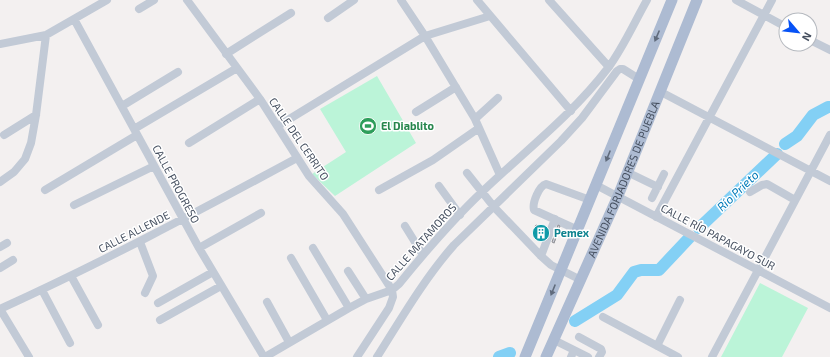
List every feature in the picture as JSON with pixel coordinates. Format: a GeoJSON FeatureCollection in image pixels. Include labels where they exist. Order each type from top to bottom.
{"type":"FeatureCollection","features":[{"type":"Feature","properties":{"kind":"main road","name":"AVENIDA FORJADORES DE PUEBLA"},"geometry":{"type":"LineString","coordinates":[[525,357],[672,0]]}},
{"type":"Feature","properties":{"kind":"main road","name":"AVENIDA FORJADORES DE PUEBLA"},"geometry":{"type":"LineString","coordinates":[[546,357],[618,196],[698,0]]}},
{"type":"Feature","properties":{"kind":"street"},"geometry":{"type":"LineString","coordinates":[[0,44],[46,35],[107,0]]}},
{"type":"Feature","properties":{"kind":"street"},"geometry":{"type":"LineString","coordinates":[[139,9],[154,0]]}},
{"type":"Feature","properties":{"kind":"street","name":"CALLE DEL CERRITO"},"geometry":{"type":"LineString","coordinates":[[188,0],[260,99],[316,185],[343,214],[392,290]]}},
{"type":"Feature","properties":{"kind":"street"},"geometry":{"type":"LineString","coordinates":[[328,18],[354,0]]}},
{"type":"Feature","properties":{"kind":"street"},"geometry":{"type":"LineString","coordinates":[[401,0],[456,87],[479,128],[500,175]]}},
{"type":"Feature","properties":{"kind":"street"},"geometry":{"type":"LineString","coordinates":[[477,0],[571,111]]}},
{"type":"Feature","properties":{"kind":"street"},"geometry":{"type":"LineString","coordinates":[[549,0],[609,67]]}},
{"type":"Feature","properties":{"kind":"street","name":"CALLE MATAMOROS"},"geometry":{"type":"LineString","coordinates":[[265,357],[349,308],[366,299],[392,290],[399,284],[423,255],[482,192],[571,111],[609,67],[647,0]]}},
{"type":"Feature","properties":{"kind":"street"},"geometry":{"type":"LineString","coordinates":[[736,0],[778,23]]}},
{"type":"Feature","properties":{"kind":"street"},"geometry":{"type":"LineString","coordinates":[[656,217],[772,0]]}},
{"type":"Feature","properties":{"kind":"street"},"geometry":{"type":"LineString","coordinates":[[226,54],[291,12]]}},
{"type":"Feature","properties":{"kind":"street"},"geometry":{"type":"LineString","coordinates":[[278,126],[425,36],[490,16]]}},
{"type":"Feature","properties":{"kind":"street","name":"CALLE PROGRESO"},"geometry":{"type":"LineString","coordinates":[[74,19],[183,220],[221,286],[265,357]]}},
{"type":"Feature","properties":{"kind":"street"},"geometry":{"type":"LineString","coordinates":[[0,182],[14,172],[25,159],[31,142],[36,115],[46,35]]}},
{"type":"Feature","properties":{"kind":"street"},"geometry":{"type":"LineString","coordinates":[[818,44],[830,50]]}},
{"type":"Feature","properties":{"kind":"street"},"geometry":{"type":"LineString","coordinates":[[45,190],[237,68]]}},
{"type":"Feature","properties":{"kind":"street"},"geometry":{"type":"LineString","coordinates":[[377,357],[428,276],[441,260],[561,141],[582,118],[617,71],[623,69],[639,79]]}},
{"type":"Feature","properties":{"kind":"street"},"geometry":{"type":"LineString","coordinates":[[122,106],[178,72]]}},
{"type":"Feature","properties":{"kind":"street"},"geometry":{"type":"LineString","coordinates":[[416,112],[456,87]]}},
{"type":"Feature","properties":{"kind":"street"},"geometry":{"type":"LineString","coordinates":[[661,92],[774,150],[830,181]]}},
{"type":"Feature","properties":{"kind":"street"},"geometry":{"type":"LineString","coordinates":[[474,119],[498,98]]}},
{"type":"Feature","properties":{"kind":"street"},"geometry":{"type":"LineString","coordinates":[[189,143],[260,99]]}},
{"type":"Feature","properties":{"kind":"street"},"geometry":{"type":"LineString","coordinates":[[4,135],[36,115]]}},
{"type":"Feature","properties":{"kind":"street"},"geometry":{"type":"LineString","coordinates":[[379,190],[434,160],[479,128]]}},
{"type":"Feature","properties":{"kind":"street"},"geometry":{"type":"LineString","coordinates":[[712,357],[830,134]]}},
{"type":"Feature","properties":{"kind":"street","name":"CALLE ALLENDE"},"geometry":{"type":"LineString","coordinates":[[0,309],[140,242],[297,158]]}},
{"type":"Feature","properties":{"kind":"street"},"geometry":{"type":"LineString","coordinates":[[74,205],[154,166]]}},
{"type":"Feature","properties":{"kind":"street"},"geometry":{"type":"LineString","coordinates":[[628,172],[658,187]]}},
{"type":"Feature","properties":{"kind":"street"},"geometry":{"type":"LineString","coordinates":[[467,173],[494,207],[541,256],[551,265],[581,280]]}},
{"type":"Feature","properties":{"kind":"street"},"geometry":{"type":"LineString","coordinates":[[652,198],[664,174]]}},
{"type":"Feature","properties":{"kind":"street"},"geometry":{"type":"LineString","coordinates":[[578,230],[534,210],[533,205],[543,184],[590,200]]}},
{"type":"Feature","properties":{"kind":"street"},"geometry":{"type":"LineString","coordinates":[[750,192],[762,185],[767,184],[795,200]]}},
{"type":"Feature","properties":{"kind":"street","name":"CALLE RÍO PAPAGAYO SUR"},"geometry":{"type":"LineString","coordinates":[[596,185],[757,271],[830,308]]}},
{"type":"Feature","properties":{"kind":"street"},"geometry":{"type":"LineString","coordinates":[[439,186],[460,215]]}},
{"type":"Feature","properties":{"kind":"street"},"geometry":{"type":"LineString","coordinates":[[199,248],[262,213]]}},
{"type":"Feature","properties":{"kind":"street"},"geometry":{"type":"LineString","coordinates":[[541,256],[555,219]]}},
{"type":"Feature","properties":{"kind":"street"},"geometry":{"type":"LineString","coordinates":[[405,226],[423,255]]}},
{"type":"Feature","properties":{"kind":"street"},"geometry":{"type":"LineString","coordinates":[[140,242],[153,276],[145,293]]}},
{"type":"Feature","properties":{"kind":"street"},"geometry":{"type":"LineString","coordinates":[[313,248],[349,308]]}},
{"type":"Feature","properties":{"kind":"street"},"geometry":{"type":"LineString","coordinates":[[290,258],[327,320]]}},
{"type":"Feature","properties":{"kind":"street"},"geometry":{"type":"LineString","coordinates":[[0,268],[13,260]]}},
{"type":"Feature","properties":{"kind":"street"},"geometry":{"type":"LineString","coordinates":[[348,271],[366,299]]}},
{"type":"Feature","properties":{"kind":"street"},"geometry":{"type":"LineString","coordinates":[[158,303],[213,272]]}},
{"type":"Feature","properties":{"kind":"street"},"geometry":{"type":"LineString","coordinates":[[71,276],[98,325]]}},
{"type":"Feature","properties":{"kind":"street"},"geometry":{"type":"LineString","coordinates":[[160,320],[221,286]]}},
{"type":"Feature","properties":{"kind":"street"},"geometry":{"type":"LineString","coordinates":[[42,290],[70,343]]}},
{"type":"Feature","properties":{"kind":"street"},"geometry":{"type":"LineString","coordinates":[[357,357],[389,308],[393,297],[392,290]]}},
{"type":"Feature","properties":{"kind":"street"},"geometry":{"type":"LineString","coordinates":[[657,346],[680,300]]}},
{"type":"Feature","properties":{"kind":"street"},"geometry":{"type":"LineString","coordinates":[[267,302],[290,342]]}},
{"type":"Feature","properties":{"kind":"street"},"geometry":{"type":"LineString","coordinates":[[0,309],[28,357]]}},
{"type":"Feature","properties":{"kind":"street"},"geometry":{"type":"LineString","coordinates":[[603,317],[674,356]]}},
{"type":"Feature","properties":{"kind":"street"},"geometry":{"type":"LineString","coordinates":[[579,337],[601,349],[602,352],[599,357]]}},
{"type":"Feature","properties":{"kind":"street"},"geometry":{"type":"LineString","coordinates":[[554,340],[572,354],[588,357]]}},
{"type":"Feature","properties":{"kind":"green space","name":"El Diablito"},"geometry":{"type":"Polygon","coordinates":[[[377,76],[416,143],[335,196],[312,174],[346,152],[320,109],[377,76]]]}},
{"type":"Feature","properties":{"kind":"green space"},"geometry":{"type":"Polygon","coordinates":[[[760,283],[808,308],[782,357],[721,357],[760,283]]]}},
{"type":"Feature","properties":{"kind":"building"},"geometry":{"type":"Polygon","coordinates":[[[536,225],[545,229],[542,236],[533,232],[536,225]]]}},
{"type":"Feature","properties":{"kind":"building"},"geometry":{"type":"Polygon","coordinates":[[[558,225],[560,226],[554,243],[552,242],[558,225]]]}},
{"type":"Feature","properties":{"kind":"waterway","name":"Río Prieto"},"geometry":{"type":"LineString","coordinates":[[785,144],[797,136],[813,115],[830,107]]}},
{"type":"Feature","properties":{"kind":"waterway","name":"Río Prieto"},"geometry":{"type":"LineString","coordinates":[[699,228],[777,154]]}},
{"type":"Feature","properties":{"kind":"waterway","name":"Río Prieto"},"geometry":{"type":"LineString","coordinates":[[575,321],[617,295],[634,272],[641,270],[659,270],[690,237]]}},
{"type":"Feature","properties":{"kind":"waterway"},"geometry":{"type":"LineString","coordinates":[[499,357],[510,353]]}},
{"type":"Feature","properties":{"kind":"place","name":"El Diablito"},"geometry":{"type":"Point","coordinates":[368,126]}},
{"type":"Feature","properties":{"kind":"place","name":"Pemex"},"geometry":{"type":"Point","coordinates":[541,233]}}]}
